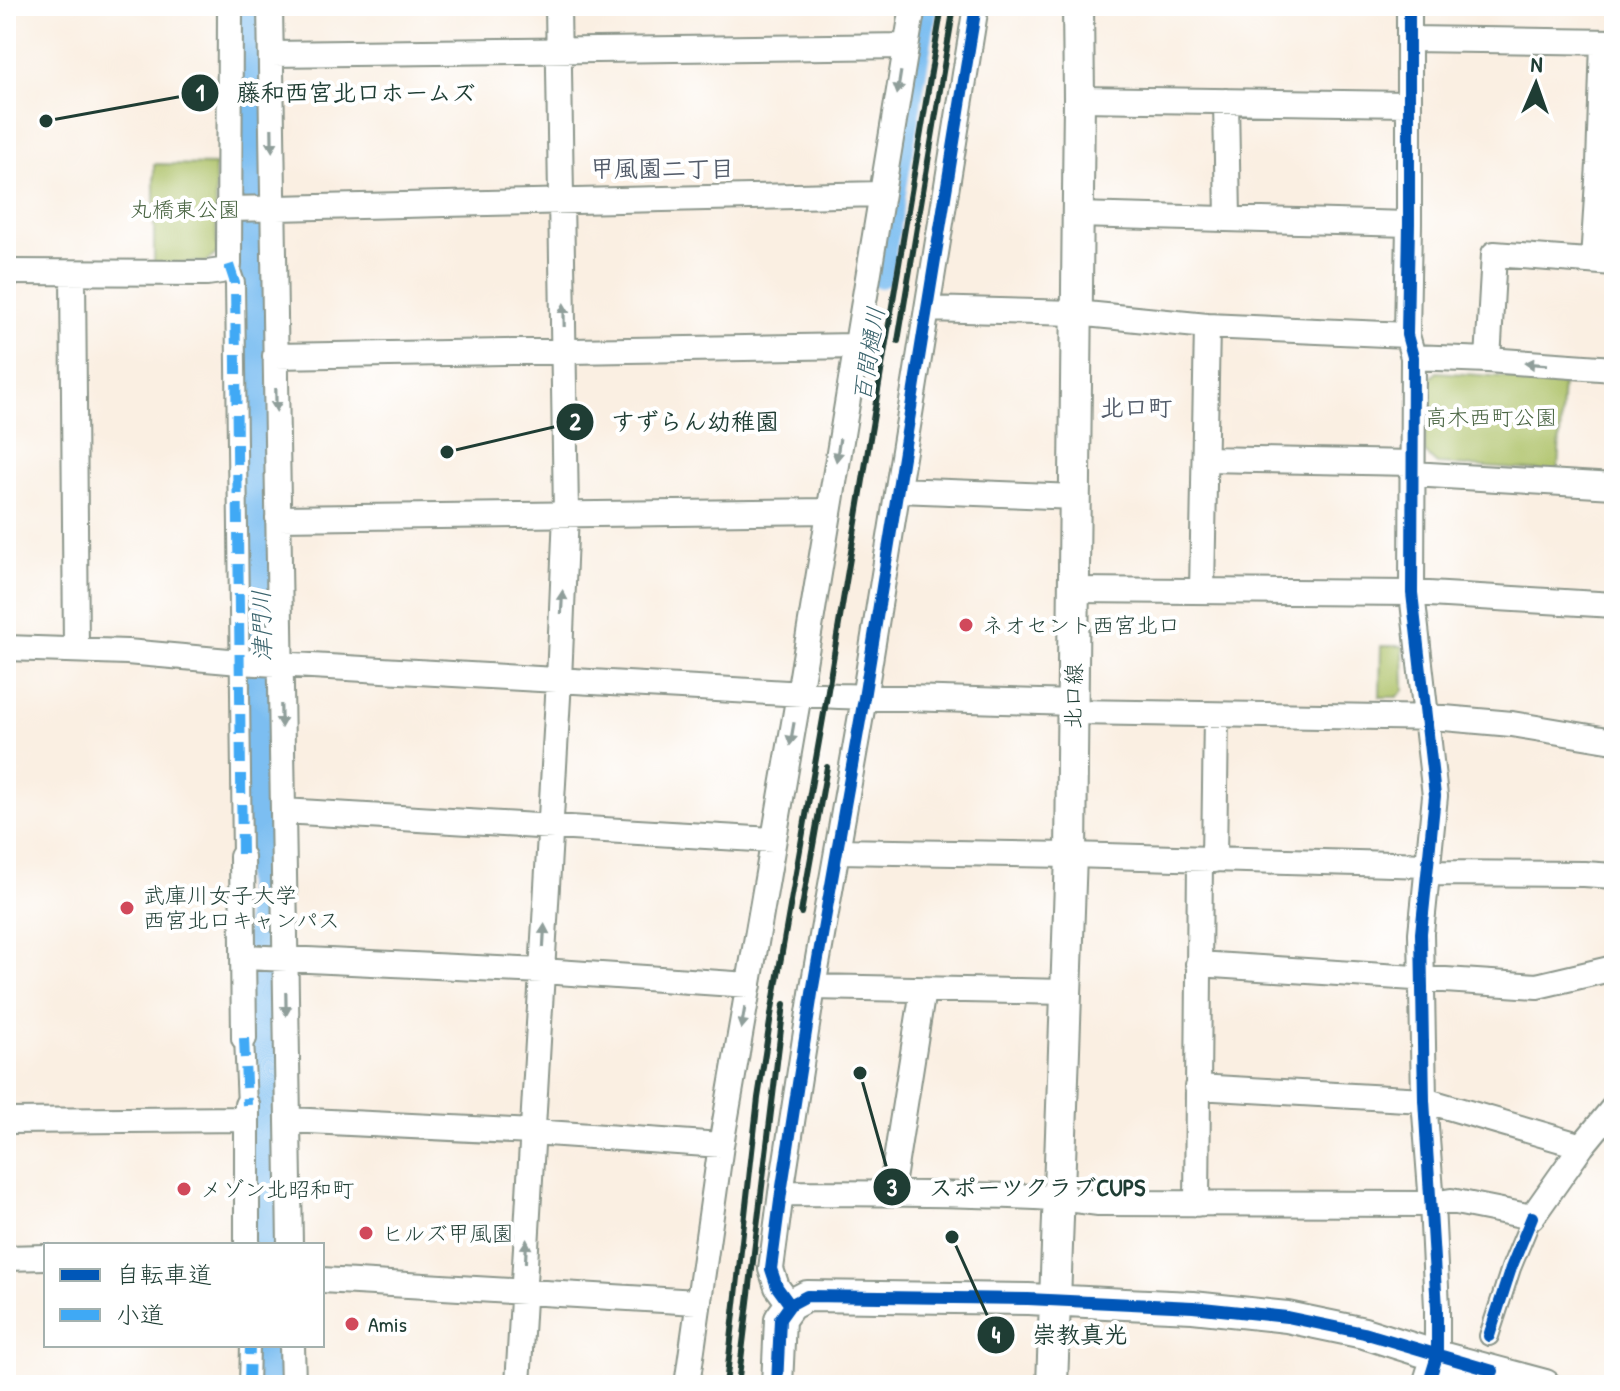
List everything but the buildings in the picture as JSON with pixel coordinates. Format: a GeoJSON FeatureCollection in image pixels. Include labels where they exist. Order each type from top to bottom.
{"type":"FeatureCollection","features":[{"type":"Feature","properties":{"kind":"street"},"geometry":{"type":"LineString","coordinates":[[230,6],[235,208],[229,265],[235,283],[242,662],[242,857],[247,957],[244,1038],[247,1243]]}},
{"type":"Feature","properties":{"kind":"street"},"geometry":{"type":"LineString","coordinates":[[270,6],[278,518],[277,663],[283,811],[282,957],[289,1120],[290,1243]]}},
{"type":"Feature","properties":{"kind":"street"},"geometry":{"type":"LineString","coordinates":[[518,1385],[566,513],[558,6]]}},
{"type":"Feature","properties":{"kind":"street"},"geometry":{"type":"LineString","coordinates":[[687,1385],[721,1145],[913,6]]}},
{"type":"Feature","properties":{"kind":"street"},"geometry":{"type":"LineString","coordinates":[[790,1305],[777,1287],[771,1269],[781,1193],[976,6]]}},
{"type":"Feature","properties":{"kind":"street","name":"北口線"},"geometry":{"type":"LineString","coordinates":[[1052,1385],[1071,855],[1078,6]]}},
{"type":"Feature","properties":{"kind":"street"},"geometry":{"type":"LineString","coordinates":[[1409,6],[1412,593],[1435,796],[1421,933],[1424,1100],[1437,1308],[1437,1356],[1428,1385]]}},
{"type":"Feature","properties":{"kind":"street"},"geometry":{"type":"LineString","coordinates":[[1409,39],[1609,42],[1599,164],[1604,262],[1494,254],[1488,360]]}},
{"type":"Feature","properties":{"kind":"street"},"geometry":{"type":"LineString","coordinates":[[271,54],[906,46]]}},
{"type":"Feature","properties":{"kind":"street"},"geometry":{"type":"LineString","coordinates":[[1079,99],[1408,104]]}},
{"type":"Feature","properties":{"kind":"street"},"geometry":{"type":"LineString","coordinates":[[1226,101],[1228,219]]}},
{"type":"Feature","properties":{"kind":"street"},"geometry":{"type":"LineString","coordinates":[[235,208],[881,194]]}},
{"type":"Feature","properties":{"kind":"street"},"geometry":{"type":"LineString","coordinates":[[1077,215],[1409,224]]}},
{"type":"Feature","properties":{"kind":"street"},"geometry":{"type":"LineString","coordinates":[[6,272],[207,273],[221,271],[229,265]]}},
{"type":"Feature","properties":{"kind":"street"},"geometry":{"type":"LineString","coordinates":[[73,273],[76,650]]}},
{"type":"Feature","properties":{"kind":"street"},"geometry":{"type":"LineString","coordinates":[[927,309],[1076,313],[1410,346],[1488,360],[1614,369]]}},
{"type":"Feature","properties":{"kind":"street"},"geometry":{"type":"LineString","coordinates":[[1202,590],[1207,326]]}},
{"type":"Feature","properties":{"kind":"street"},"geometry":{"type":"LineString","coordinates":[[275,356],[855,346]]}},
{"type":"Feature","properties":{"kind":"street"},"geometry":{"type":"LineString","coordinates":[[1206,459],[1412,469],[1614,486]]}},
{"type":"Feature","properties":{"kind":"street"},"geometry":{"type":"LineString","coordinates":[[898,490],[1075,497]]}},
{"type":"Feature","properties":{"kind":"street"},"geometry":{"type":"LineString","coordinates":[[278,518],[828,511]]}},
{"type":"Feature","properties":{"kind":"street"},"geometry":{"type":"LineString","coordinates":[[1074,590],[1412,593],[1614,605]]}},
{"type":"Feature","properties":{"kind":"street"},"geometry":{"type":"LineString","coordinates":[[6,648],[154,654],[242,662],[864,698],[1216,715],[1480,720],[1614,741]]}},
{"type":"Feature","properties":{"kind":"street"},"geometry":{"type":"LineString","coordinates":[[1197,1204],[1198,964],[1216,715]]}},
{"type":"Feature","properties":{"kind":"street"},"geometry":{"type":"LineString","coordinates":[[283,811],[773,840]]}},
{"type":"Feature","properties":{"kind":"street"},"geometry":{"type":"LineString","coordinates":[[837,851],[1071,855],[1614,876]]}},
{"type":"Feature","properties":{"kind":"street"},"geometry":{"type":"LineString","coordinates":[[247,957],[542,971],[749,985]]}},
{"type":"Feature","properties":{"kind":"street"},"geometry":{"type":"LineString","coordinates":[[1198,964],[1537,986],[1614,968]]}},
{"type":"Feature","properties":{"kind":"street"},"geometry":{"type":"LineString","coordinates":[[813,987],[1066,992]]}},
{"type":"Feature","properties":{"kind":"street"},"geometry":{"type":"LineString","coordinates":[[891,1192],[923,990]]}},
{"type":"Feature","properties":{"kind":"street"},"geometry":{"type":"LineString","coordinates":[[1197,1087],[1424,1100],[1582,1146]]}},
{"type":"Feature","properties":{"kind":"street"},"geometry":{"type":"LineString","coordinates":[[1489,1336],[1511,1268],[1532,1217],[1614,1107]]}},
{"type":"Feature","properties":{"kind":"street"},"geometry":{"type":"LineString","coordinates":[[6,1121],[247,1112]]}},
{"type":"Feature","properties":{"kind":"street"},"geometry":{"type":"LineString","coordinates":[[289,1120],[721,1145]]}},
{"type":"Feature","properties":{"kind":"street"},"geometry":{"type":"LineString","coordinates":[[781,1193],[891,1192],[1059,1198],[1097,1203],[1432,1204],[1451,1201],[1532,1217]]}},
{"type":"Feature","properties":{"kind":"street"},"geometry":{"type":"LineString","coordinates":[[6,1258],[44,1257]]}},
{"type":"Feature","properties":{"kind":"street"},"geometry":{"type":"LineString","coordinates":[[324,1280],[697,1302]]}},
{"type":"Feature","properties":{"kind":"street"},"geometry":{"type":"LineString","coordinates":[[777,1385],[780,1319],[790,1305],[807,1296],[1193,1307],[1287,1317],[1364,1333],[1545,1385]]}},
{"type":"Feature","properties":{"kind":"street"},"geometry":{"type":"LineString","coordinates":[[249,1385],[250,1347]]}},
{"type":"Feature","properties":{"kind":"street"},"geometry":{"type":"LineString","coordinates":[[292,1347],[293,1385]]}},
{"type":"Feature","properties":{"kind":"green space","name":"丸橋東公園"},"geometry":{"type":"Polygon","coordinates":[[[154,164],[215,165],[217,253],[207,262],[154,264],[154,164]]]}},
{"type":"Feature","properties":{"kind":"green space","name":"高木西町公園"},"geometry":{"type":"Polygon","coordinates":[[[1437,372],[1563,381],[1558,472],[1437,464],[1425,453],[1424,384],[1437,372]]]}},
{"type":"Feature","properties":{"kind":"green space"},"geometry":{"type":"Polygon","coordinates":[[[1381,646],[1403,646],[1404,690],[1397,697],[1380,697],[1381,646]]]}},
{"type":"Feature","properties":{"kind":"waterway","name":"津門川"},"geometry":{"type":"LineString","coordinates":[[251,6],[272,1243]]}},
{"type":"Feature","properties":{"kind":"waterway","name":"百間樋川"},"geometry":{"type":"LineString","coordinates":[[880,276],[926,6]]}},
{"type":"Feature","properties":{"kind":"waterway","name":"津門川"},"geometry":{"type":"LineString","coordinates":[[274,1347],[274,1385]]}},
{"type":"Feature","properties":{"kind":"railway"},"geometry":{"type":"LineString","coordinates":[[726,1385],[758,1098],[942,6]]}},
{"type":"Feature","properties":{"kind":"railway"},"geometry":{"type":"LineString","coordinates":[[898,341],[954,6]]}},
{"type":"Feature","properties":{"kind":"railway"},"geometry":{"type":"LineString","coordinates":[[801,913],[827,767]]}},
{"type":"Feature","properties":{"kind":"railway"},"geometry":{"type":"LineString","coordinates":[[738,1385],[784,1004]]}},
{"type":"Feature","properties":{"kind":"marked path"},"geometry":{"type":"LineString","coordinates":[[229,265],[235,283],[242,857]]}},
{"type":"Feature","properties":{"kind":"marked path"},"geometry":{"type":"LineString","coordinates":[[244,1038],[247,1105]]}},
{"type":"Feature","properties":{"kind":"marked path"},"geometry":{"type":"LineString","coordinates":[[249,1385],[250,1347]]}},
{"type":"Feature","properties":{"kind":"cycle path"},"geometry":{"type":"LineString","coordinates":[[790,1305],[777,1287],[771,1269],[781,1193],[976,6]]}},
{"type":"Feature","properties":{"kind":"cycle path"},"geometry":{"type":"LineString","coordinates":[[1409,6],[1407,335],[1413,357],[1412,593],[1435,796],[1421,933],[1424,1100],[1437,1308],[1437,1356],[1428,1385]]}},
{"type":"Feature","properties":{"kind":"cycle path"},"geometry":{"type":"LineString","coordinates":[[1489,1336],[1511,1268],[1532,1217]]}},
{"type":"Feature","properties":{"kind":"cycle path"},"geometry":{"type":"LineString","coordinates":[[777,1385],[780,1319],[790,1305],[807,1296],[1028,1299],[1193,1307],[1287,1317],[1364,1333],[1493,1371]]}},
{"type":"Feature","properties":{"kind":"place","name":"藤和西宮北口ホームズ"},"geometry":{"type":"Point","coordinates":[46,121]}},
{"type":"Feature","properties":{"kind":"place","name":"すずらん幼稚園"},"geometry":{"type":"Point","coordinates":[447,452]}},
{"type":"Feature","properties":{"kind":"place","name":"ネオセント西宮北口"},"geometry":{"type":"Point","coordinates":[966,625]}},
{"type":"Feature","properties":{"kind":"place","name":"武庫川女子大学 西宮北口キャンパス"},"geometry":{"type":"Point","coordinates":[127,908]}},
{"type":"Feature","properties":{"kind":"place","name":"スポーツクラブCUPS"},"geometry":{"type":"Point","coordinates":[860,1073]}},
{"type":"Feature","properties":{"kind":"place","name":"メゾン北昭和町"},"geometry":{"type":"Point","coordinates":[184,1189]}},
{"type":"Feature","properties":{"kind":"place","name":"ヒルズ甲風園"},"geometry":{"type":"Point","coordinates":[366,1233]}},
{"type":"Feature","properties":{"kind":"place","name":"崇教真光"},"geometry":{"type":"Point","coordinates":[952,1237]}},
{"type":"Feature","properties":{"kind":"place","name":"Amis"},"geometry":{"type":"Point","coordinates":[352,1324]}},
{"type":"Feature","properties":{"kind":"district","name":"甲風園二丁目"},"geometry":{"type":"Point","coordinates":[662,168]}},
{"type":"Feature","properties":{"kind":"district","name":"北口町"},"geometry":{"type":"Point","coordinates":[1136,407]}}]}
